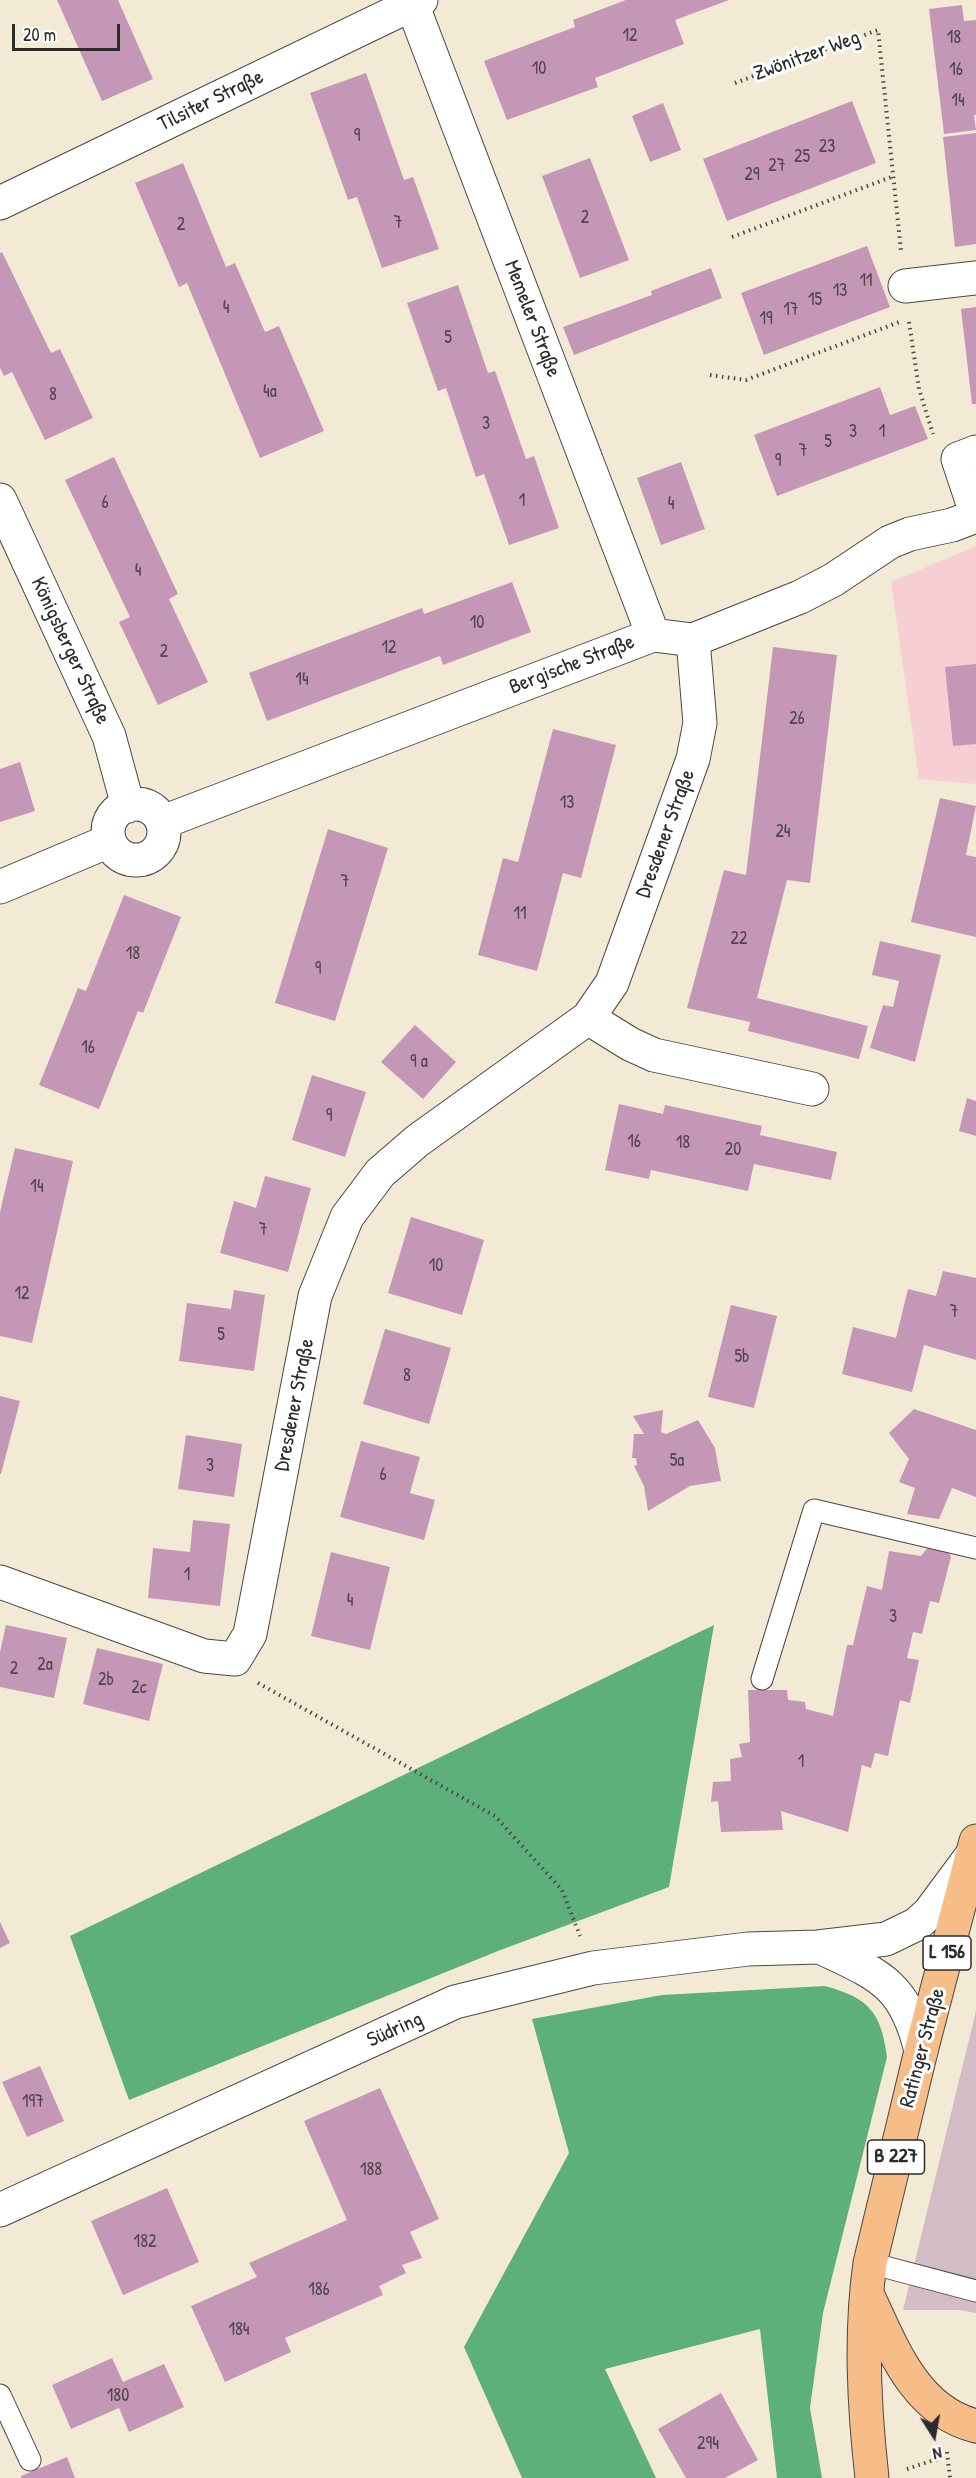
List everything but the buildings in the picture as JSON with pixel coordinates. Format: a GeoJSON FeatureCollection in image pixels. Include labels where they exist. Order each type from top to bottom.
{"type":"FeatureCollection","features":[{"type":"Feature","properties":{"kind":"main road","name":"Ratinger Straße"},"geometry":{"type":"LineString","coordinates":[[886,2475],[865,2403],[868,2277],[921,2051],[974,1847]]}},
{"type":"Feature","properties":{"kind":"main road"},"geometry":{"type":"LineString","coordinates":[[868,2277],[894,2351],[915,2383],[932,2404],[957,2421],[976,2426]]}},
{"type":"Feature","properties":{"kind":"street","name":"Tilsiter Straße"},"geometry":{"type":"LineString","coordinates":[[0,203],[416,2]]}},
{"type":"Feature","properties":{"kind":"street","name":"Memeler Straße"},"geometry":{"type":"LineString","coordinates":[[416,2],[653,634]]}},
{"type":"Feature","properties":{"kind":"street"},"geometry":{"type":"LineString","coordinates":[[905,286],[976,278]]}},
{"type":"Feature","properties":{"kind":"street"},"geometry":{"type":"LineString","coordinates":[[693,640],[808,593],[833,580],[890,542],[910,534],[952,525],[976,514],[967,456]]}},
{"type":"Feature","properties":{"kind":"street","name":"Königsberger Straße"},"geometry":{"type":"LineString","coordinates":[[0,500],[109,736],[128,806]]}},
{"type":"Feature","properties":{"kind":"street","name":"Bergische Straße"},"geometry":{"type":"LineString","coordinates":[[163,822],[653,634],[693,640]]}},
{"type":"Feature","properties":{"kind":"street","name":"Dresdener Straße"},"geometry":{"type":"LineString","coordinates":[[235,1659],[250,1634],[315,1296],[347,1217],[380,1173],[417,1141],[588,1018],[612,982],[693,759],[699,723],[693,640]]}},
{"type":"Feature","properties":{"kind":"street"},"geometry":{"type":"LineString","coordinates":[[142,805],[155,811],[163,822],[163,841],[150,857],[132,860],[118,854],[109,841],[108,826],[115,813],[128,806],[142,805]]}},
{"type":"Feature","properties":{"kind":"street"},"geometry":{"type":"LineString","coordinates":[[0,887],[109,841]]}},
{"type":"Feature","properties":{"kind":"street"},"geometry":{"type":"LineString","coordinates":[[588,1018],[630,1044],[654,1055],[812,1089]]}},
{"type":"Feature","properties":{"kind":"street"},"geometry":{"type":"LineString","coordinates":[[0,1582],[204,1656],[235,1659]]}},
{"type":"Feature","properties":{"kind":"street","name":"Südring"},"geometry":{"type":"LineString","coordinates":[[0,2210],[455,2002],[593,1968],[747,1949],[818,1947],[886,1939],[917,1924],[929,1913],[974,1847]]}},
{"type":"Feature","properties":{"kind":"street","name":"Südring"},"geometry":{"type":"LineString","coordinates":[[818,1947],[869,1970],[887,1982],[908,2008],[916,2027],[921,2051]]}},
{"type":"Feature","properties":{"kind":"lane"},"geometry":{"type":"LineString","coordinates":[[762,1679],[814,1510],[976,1548]]}},
{"type":"Feature","properties":{"kind":"lane"},"geometry":{"type":"LineString","coordinates":[[868,2277],[976,2291]]}},
{"type":"Feature","properties":{"kind":"lane"},"geometry":{"type":"LineString","coordinates":[[0,2395],[30,2460]]}},
{"type":"Feature","properties":{"kind":"path","name":"Zwönitzer Weg"},"geometry":{"type":"LineString","coordinates":[[735,83],[878,30],[905,286]]}},
{"type":"Feature","properties":{"kind":"path"},"geometry":{"type":"LineString","coordinates":[[732,237],[894,176]]}},
{"type":"Feature","properties":{"kind":"path"},"geometry":{"type":"LineString","coordinates":[[710,375],[746,380],[908,319],[919,389],[939,453],[967,456]]}},
{"type":"Feature","properties":{"kind":"path"},"geometry":{"type":"LineString","coordinates":[[235,1659],[262,1687],[495,1816],[562,1890],[593,1968]]}},
{"type":"Feature","properties":{"kind":"path"},"geometry":{"type":"LineString","coordinates":[[886,2475],[946,2456]]}},
{"type":"Feature","properties":{"kind":"shaded area"},"geometry":{"type":"Polygon","coordinates":[[[976,546],[976,784],[919,779],[891,582],[976,546]]]}},
{"type":"Feature","properties":{"kind":"shaded area"},"geometry":{"type":"Polygon","coordinates":[[[976,2011],[976,2313],[960,2310],[903,2310],[976,2011]]]}},
{"type":"Feature","properties":{"kind":"green space"},"geometry":{"type":"Polygon","coordinates":[[[714,1625],[669,1887],[498,1951],[129,2100],[70,1936],[714,1625]]]}},
{"type":"Feature","properties":{"kind":"green space"},"geometry":{"type":"Polygon","coordinates":[[[825,1986],[852,1996],[870,2009],[881,2029],[887,2057],[823,2313],[810,2408],[822,2478],[777,2478],[760,2329],[605,2369],[656,2478],[522,2478],[464,2347],[569,2153],[532,2019],[662,1995],[825,1986]]]}}]}
